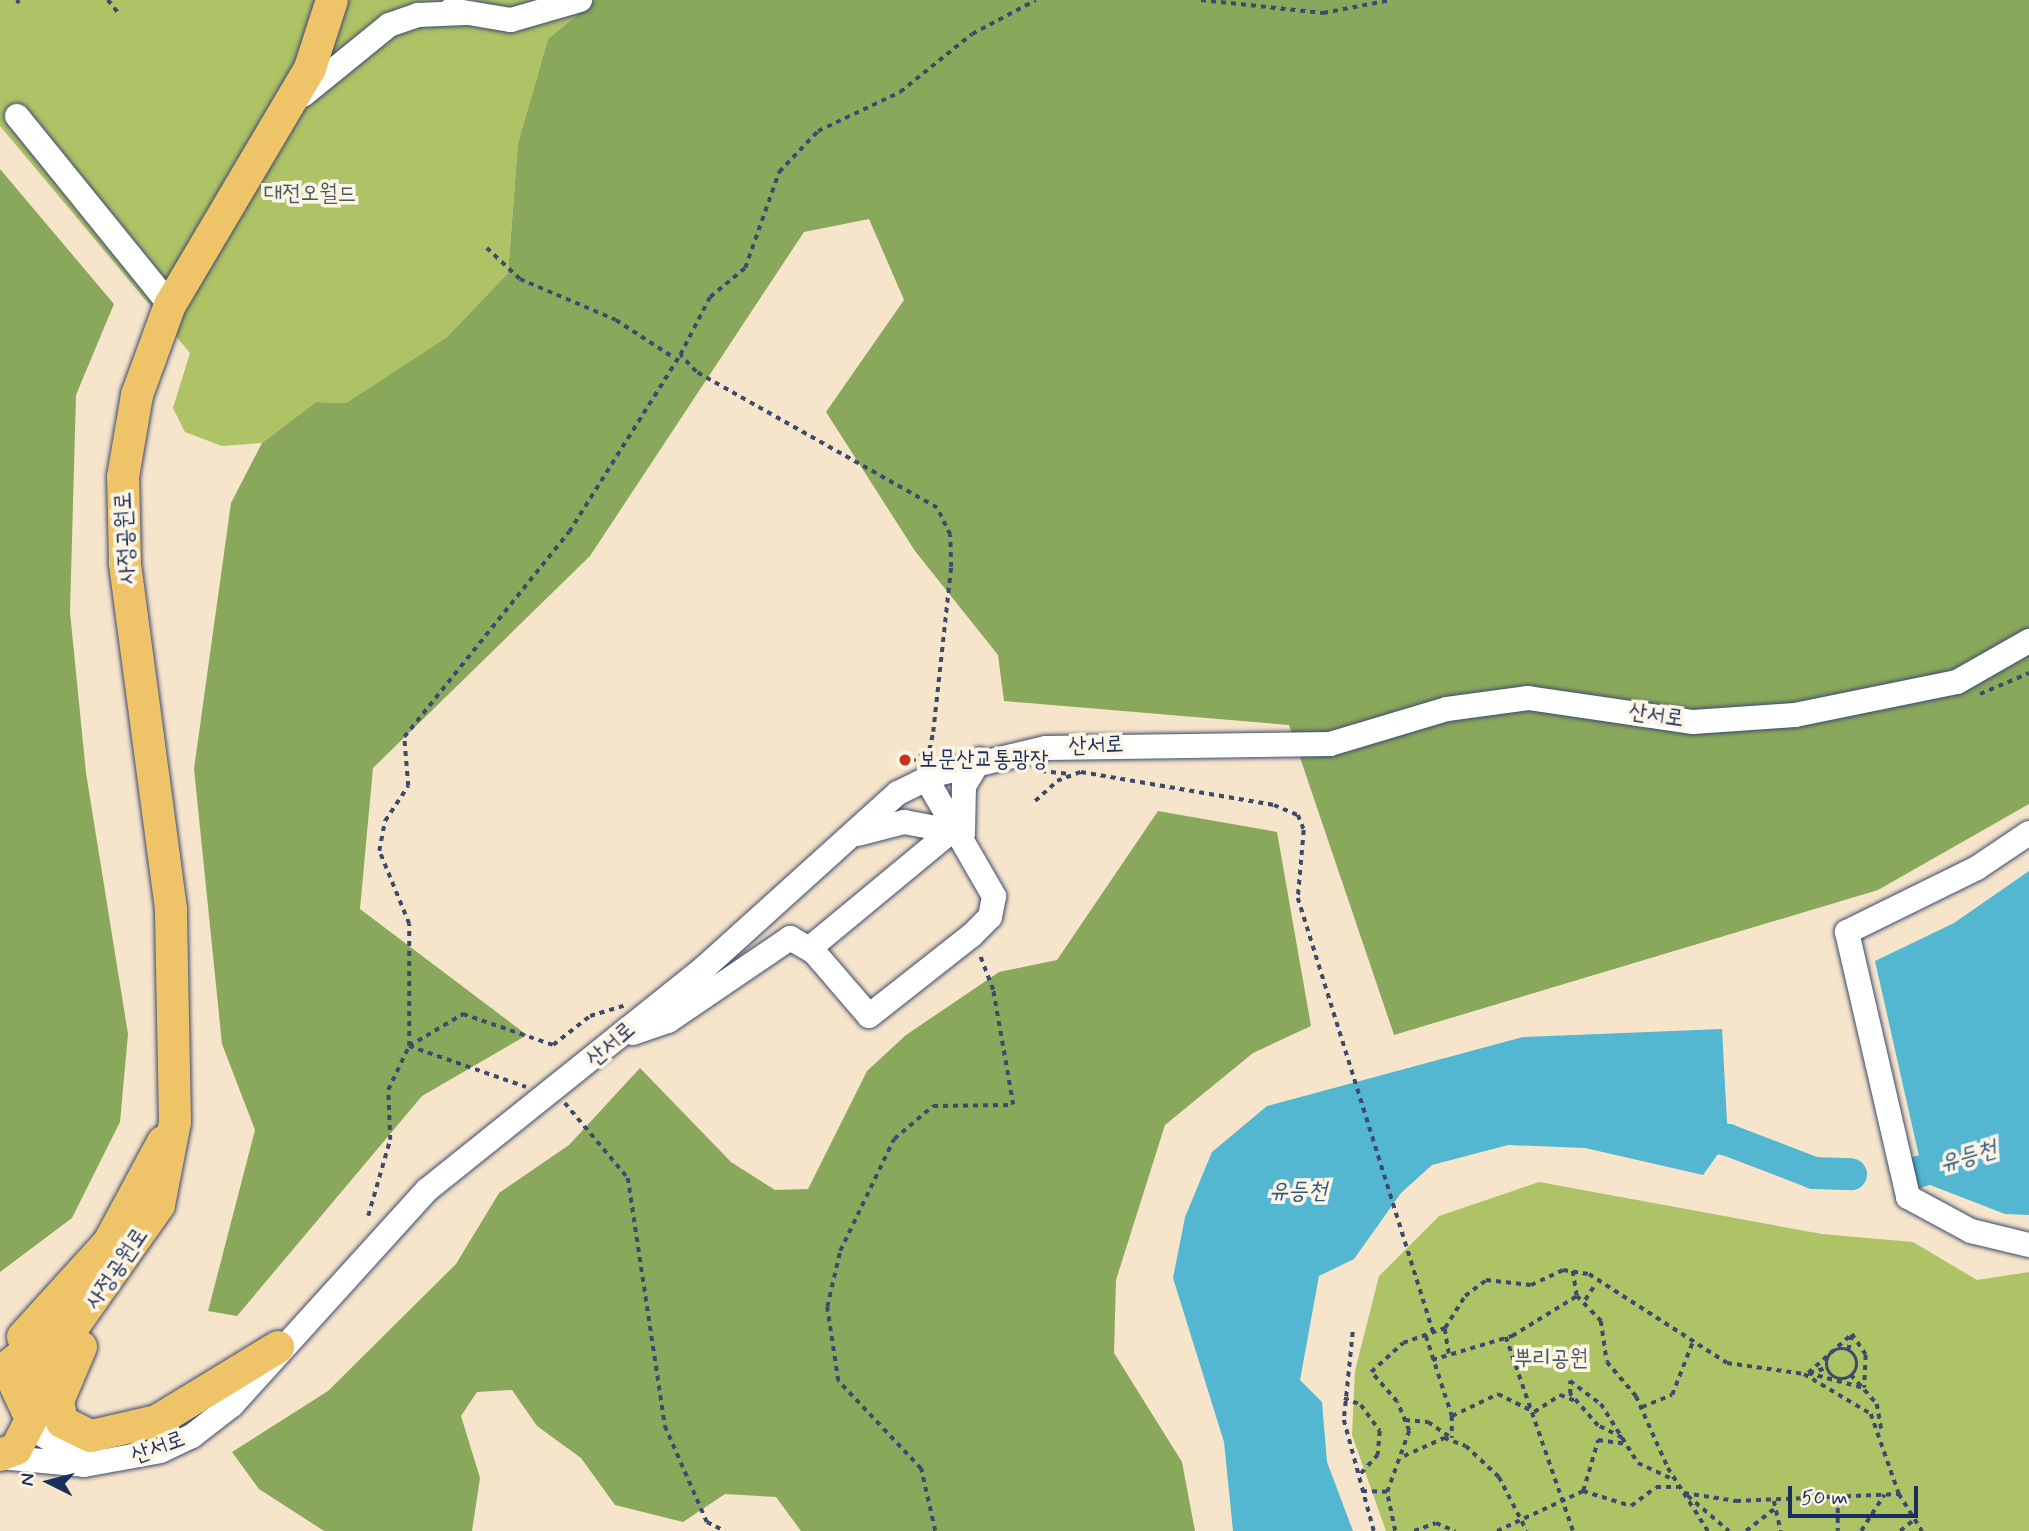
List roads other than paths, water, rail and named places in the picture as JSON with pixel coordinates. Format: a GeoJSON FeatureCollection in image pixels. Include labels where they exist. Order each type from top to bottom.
{"type":"FeatureCollection","features":[{"type":"Feature","properties":{"kind":"main road","name":"사정공원로"},"geometry":{"type":"LineString","coordinates":[[0,1456],[16,1449],[35,1381],[159,1205],[175,1122],[171,909],[125,562],[123,477],[137,395],[170,304],[288,111],[332,0]]}},
{"type":"Feature","properties":{"kind":"main road","name":"사정공원로"},"geometry":{"type":"LineString","coordinates":[[0,1375],[30,1356],[113,1256],[175,1122]]}},
{"type":"Feature","properties":{"kind":"main road"},"geometry":{"type":"LineString","coordinates":[[0,1355],[60,1303],[109,1242],[175,1122]]}},
{"type":"Feature","properties":{"kind":"main road"},"geometry":{"type":"LineString","coordinates":[[159,1205],[141,1256],[61,1381],[62,1422],[91,1436],[157,1421],[278,1347]]}},
{"type":"Feature","properties":{"kind":"main road"},"geometry":{"type":"LineString","coordinates":[[0,1375],[29,1410]]}},
{"type":"Feature","properties":{"kind":"street"},"geometry":{"type":"LineString","coordinates":[[409,0],[465,13]]}},
{"type":"Feature","properties":{"kind":"street"},"geometry":{"type":"LineString","coordinates":[[288,111],[333,65],[389,26],[418,15],[465,13],[534,18],[580,0]]}},
{"type":"Feature","properties":{"kind":"street"},"geometry":{"type":"LineString","coordinates":[[17,116],[170,304]]}},
{"type":"Feature","properties":{"kind":"street","name":"산서로"},"geometry":{"type":"LineString","coordinates":[[0,1456],[84,1465],[160,1451],[232,1405],[278,1347],[427,1190],[492,1133],[548,1095],[619,1038],[853,836],[898,793],[927,780],[980,759],[1108,745],[1330,744],[1447,709],[1528,698],[1693,722],[1795,715],[1957,682],[2029,642]]}},
{"type":"Feature","properties":{"kind":"street"},"geometry":{"type":"LineString","coordinates":[[810,948],[958,831],[964,786],[980,759]]}},
{"type":"Feature","properties":{"kind":"street"},"geometry":{"type":"LineString","coordinates":[[619,1038],[668,1021],[790,938],[810,948],[869,1016],[972,935],[990,917],[993,896],[927,780]]}},
{"type":"Feature","properties":{"kind":"street"},"geometry":{"type":"LineString","coordinates":[[853,836],[904,822],[958,831]]}},
{"type":"Feature","properties":{"kind":"street"},"geometry":{"type":"LineString","coordinates":[[2029,833],[1977,868],[1847,932],[1908,1197],[1970,1231],[2029,1245]]}},
{"type":"Feature","properties":{"kind":"street","name":"산서로"},"geometry":{"type":"LineString","coordinates":[[29,1410],[36,1431],[64,1447],[93,1450],[145,1441],[184,1422],[278,1347]]}},
{"type":"Feature","properties":{"kind":"street"},"geometry":{"type":"LineString","coordinates":[[0,1464],[95,1473],[160,1451]]}},
{"type":"Feature","properties":{"kind":"water"},"geometry":{"type":"Polygon","coordinates":[[[2029,871],[2029,1215],[2005,1214],[1925,1183],[1875,961],[1954,923],[2029,871]]]}},
{"type":"Feature","properties":{"kind":"water","name":"유등천"},"geometry":{"type":"Polygon","coordinates":[[[1722,1029],[1728,1140],[1703,1175],[1585,1148],[1508,1145],[1432,1165],[1401,1193],[1354,1259],[1319,1276],[1300,1380],[1322,1402],[1327,1462],[1353,1531],[1233,1531],[1224,1442],[1173,1278],[1185,1217],[1212,1152],[1267,1106],[1523,1037],[1722,1029]]]}},
{"type":"Feature","properties":{"kind":"waterway","name":"유등천"},"geometry":{"type":"LineString","coordinates":[[1685,1132],[1728,1140],[1814,1173],[1851,1174]]}},
{"type":"Feature","properties":{"kind":"waterway","name":"유등천"},"geometry":{"type":"LineString","coordinates":[[1908,1175],[2029,1139]]}},
{"type":"Feature","properties":{"kind":"place","name":"보문산교통광장"},"geometry":{"type":"Point","coordinates":[905,760]}},
{"type":"Feature","properties":{"kind":"park label","name":"대전오월드"},"geometry":{"type":"Point","coordinates":[310,194]}},
{"type":"Feature","properties":{"kind":"park label","name":"뿌리공원"},"geometry":{"type":"Point","coordinates":[1551,1359]}}]}
